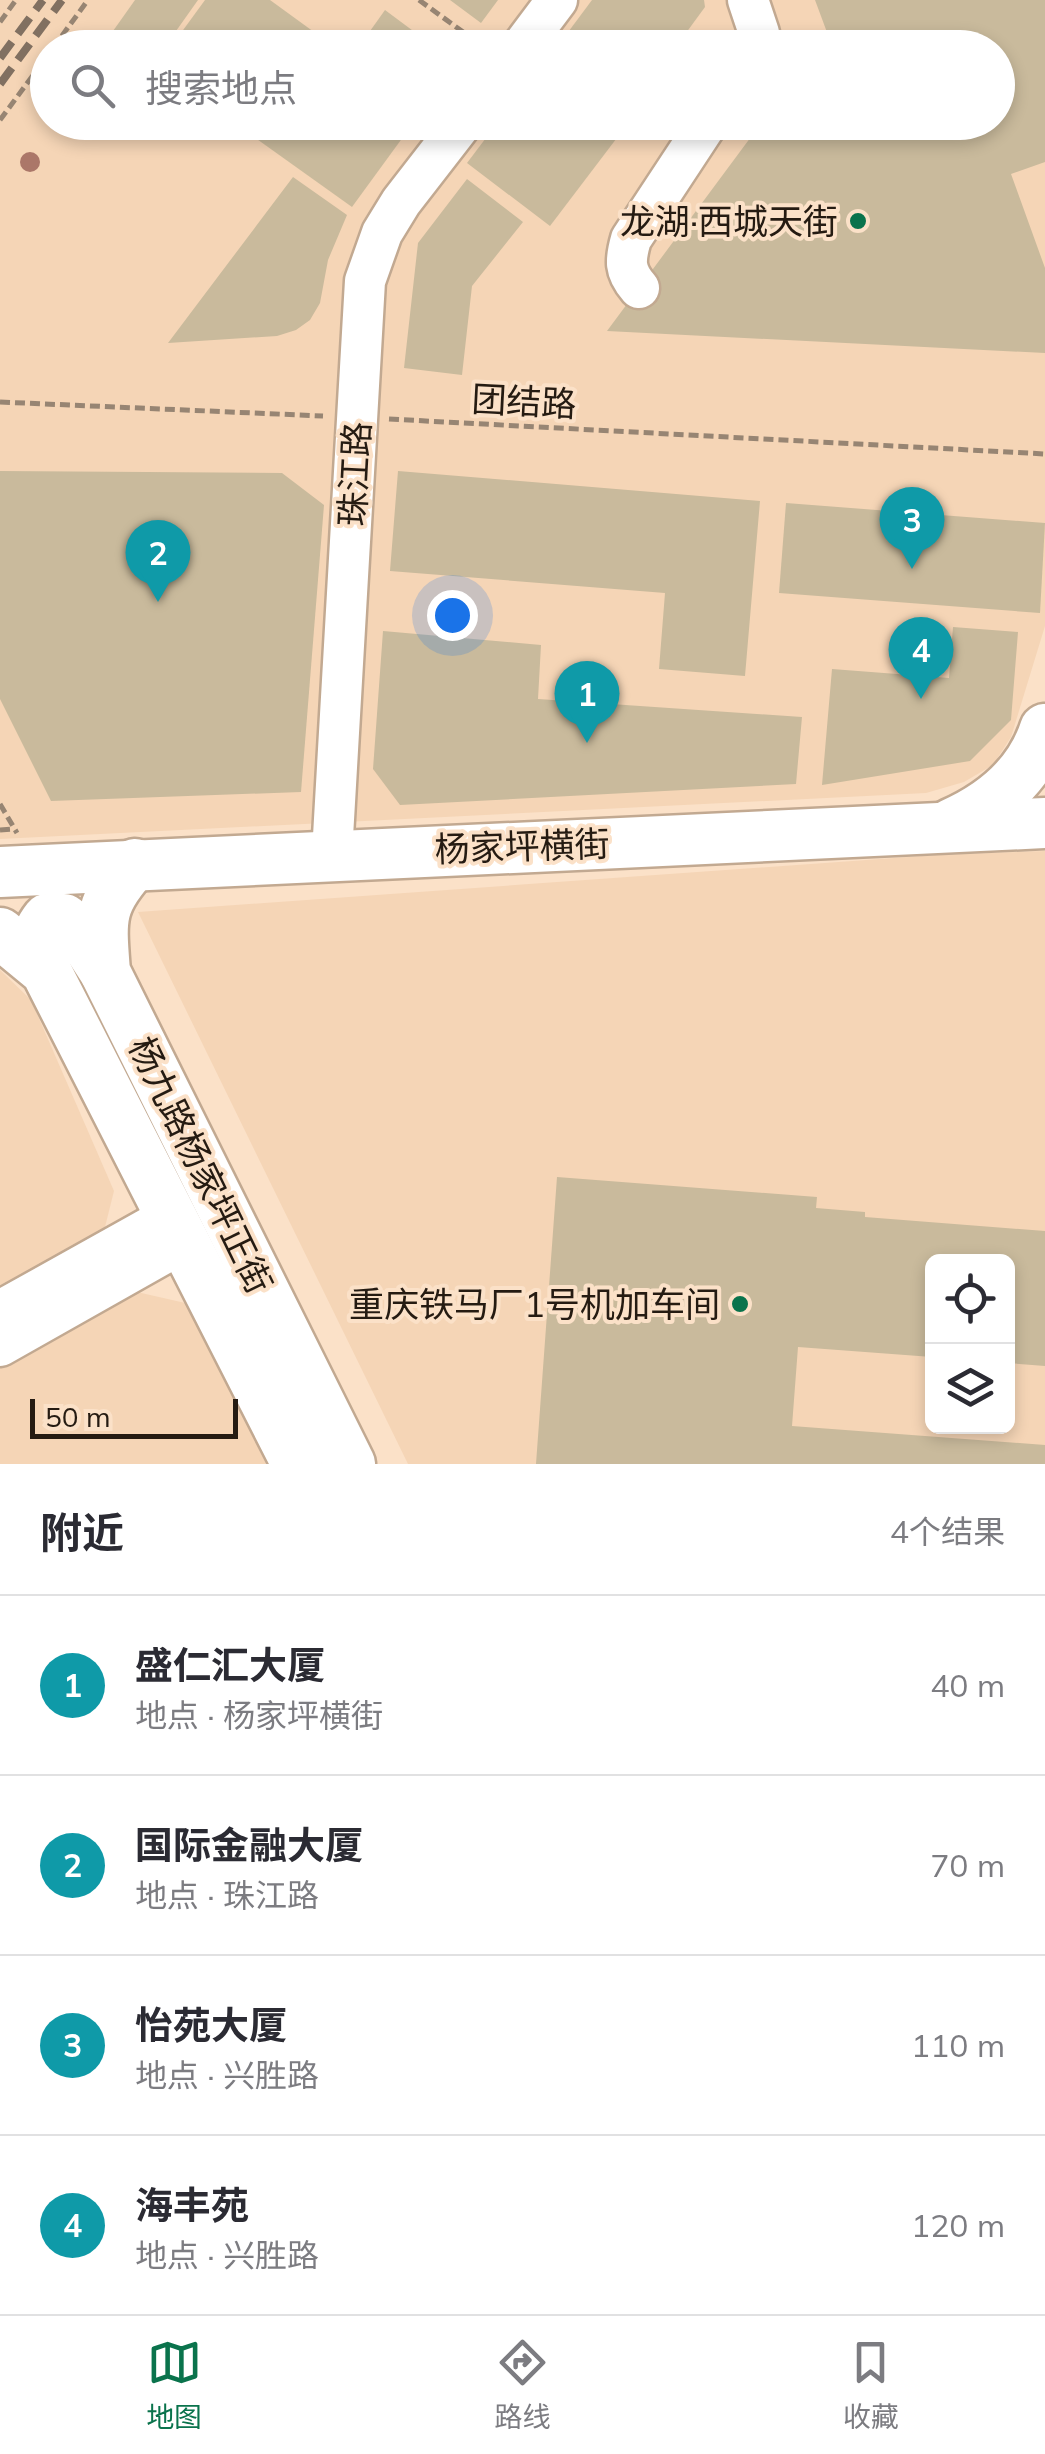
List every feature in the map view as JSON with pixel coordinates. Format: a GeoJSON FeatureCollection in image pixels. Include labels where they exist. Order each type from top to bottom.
{"type":"FeatureCollection","features":[{"type":"Feature","properties":{"kind":"main road"},"geometry":{"type":"LineString","coordinates":[[942,828],[976,813],[1004,792],[1027,766],[1045,729]]}},
{"type":"Feature","properties":{"kind":"main road","name":"杨家坪横街"},"geometry":{"type":"LineString","coordinates":[[7,851],[135,864],[1045,823]]}},
{"type":"Feature","properties":{"kind":"main road","name":"杨九路杨家坪正街"},"geometry":{"type":"LineString","coordinates":[[135,864],[114,888],[103,913],[104,972],[350,1464]]}},
{"type":"Feature","properties":{"kind":"main road"},"geometry":{"type":"LineString","coordinates":[[46,971],[37,950],[37,932],[47,919],[64,919],[79,932],[104,972]]}},
{"type":"Feature","properties":{"kind":"main road","name":"杨九路杨家坪正街"},"geometry":{"type":"LineString","coordinates":[[0,933],[46,971],[298,1464]]}},
{"type":"Feature","properties":{"kind":"street"},"geometry":{"type":"LineString","coordinates":[[534,30],[556,0]]}},
{"type":"Feature","properties":{"kind":"street"},"geometry":{"type":"LineString","coordinates":[[748,0],[758,30]]}},
{"type":"Feature","properties":{"kind":"street","name":"珠江路"},"geometry":{"type":"LineString","coordinates":[[332,854],[365,280],[382,233],[450,140]]}},
{"type":"Feature","properties":{"kind":"street"},"geometry":{"type":"LineString","coordinates":[[639,288],[627,274],[631,238],[696,140]]}},
{"type":"Feature","properties":{"kind":"street"},"geometry":{"type":"LineString","coordinates":[[0,1311],[179,1228]]}},
{"type":"Feature","properties":{"kind":"street"},"geometry":{"type":"LineString","coordinates":[[0,1346],[179,1228]]}},
{"type":"Feature","properties":{"kind":"path"},"geometry":{"type":"LineString","coordinates":[[0,22],[16,0]]}},
{"type":"Feature","properties":{"kind":"path"},"geometry":{"type":"LineString","coordinates":[[66,30],[88,0]]}},
{"type":"Feature","properties":{"kind":"path"},"geometry":{"type":"LineString","coordinates":[[419,0],[460,30]]}},
{"type":"Feature","properties":{"kind":"path"},"geometry":{"type":"LineString","coordinates":[[0,120],[30,79]]}},
{"type":"Feature","properties":{"kind":"path","name":"团结路"},"geometry":{"type":"LineString","coordinates":[[0,402],[1045,454]]}},
{"type":"Feature","properties":{"kind":"path"},"geometry":{"type":"LineString","coordinates":[[0,830],[7,851]]}},
{"type":"Feature","properties":{"kind":"shaded area"},"geometry":{"type":"Polygon","coordinates":[[[0,0],[1045,0],[1045,626],[1011,737],[993,765],[964,782],[926,793],[0,839],[0,0]]]}},
{"type":"Feature","properties":{"kind":"shaded area"},"geometry":{"type":"Polygon","coordinates":[[[1045,851],[1045,1464],[408,1464],[138,912],[936,855],[1045,851]]]}},
{"type":"Feature","properties":{"kind":"shaded area"},"geometry":{"type":"Polygon","coordinates":[[[0,970],[31,1000],[114,1191],[103,1235],[0,1290],[0,970]]]}},
{"type":"Feature","properties":{"kind":"shaded area"},"geometry":{"type":"Polygon","coordinates":[[[137,1292],[194,1305],[273,1464],[0,1464],[0,1368],[137,1292]]]}},
{"type":"Feature","properties":{"kind":"building"},"geometry":{"type":"Polygon","coordinates":[[[135,0],[198,0],[177,30],[114,30],[135,0]]]}},
{"type":"Feature","properties":{"kind":"building"},"geometry":{"type":"Polygon","coordinates":[[[205,0],[270,0],[311,30],[183,30],[205,0]]]}},
{"type":"Feature","properties":{"kind":"building"},"geometry":{"type":"Polygon","coordinates":[[[450,0],[498,0],[481,23],[450,0]]]}},
{"type":"Feature","properties":{"kind":"building"},"geometry":{"type":"Polygon","coordinates":[[[592,0],[704,0],[705,7],[688,30],[570,30],[592,0]]]}},
{"type":"Feature","properties":{"kind":"building","name":"龙湖·西城天街"},"geometry":{"type":"Polygon","coordinates":[[[815,0],[1045,0],[1045,162],[1011,174],[1045,268],[1045,353],[607,331],[749,140],[1015,140],[1015,30],[826,30],[815,0]]]}},
{"type":"Feature","properties":{"kind":"building"},"geometry":{"type":"Polygon","coordinates":[[[385,10],[412,30],[371,30],[385,10]]]}},
{"type":"Feature","properties":{"kind":"building"},"geometry":{"type":"Polygon","coordinates":[[[258,140],[401,140],[352,207],[258,140]]]}},
{"type":"Feature","properties":{"kind":"building"},"geometry":{"type":"Polygon","coordinates":[[[484,140],[615,140],[550,226],[467,163],[484,140]]]}},
{"type":"Feature","properties":{"kind":"building"},"geometry":{"type":"Polygon","coordinates":[[[293,177],[347,215],[328,260],[320,303],[310,320],[277,336],[168,343],[293,177]]]}},
{"type":"Feature","properties":{"kind":"building"},"geometry":{"type":"Polygon","coordinates":[[[467,179],[523,222],[472,286],[462,375],[404,368],[418,243],[467,179]]]}},
{"type":"Feature","properties":{"kind":"building"},"geometry":{"type":"Polygon","coordinates":[[[0,471],[282,473],[324,505],[301,792],[51,801],[0,699],[0,471]]]}},
{"type":"Feature","properties":{"kind":"building"},"geometry":{"type":"Polygon","coordinates":[[[398,471],[760,501],[745,676],[659,669],[665,593],[390,571],[398,471]]]}},
{"type":"Feature","properties":{"kind":"building"},"geometry":{"type":"Polygon","coordinates":[[[786,503],[1045,523],[1040,613],[779,593],[786,503]]]}},
{"type":"Feature","properties":{"kind":"building"},"geometry":{"type":"Polygon","coordinates":[[[953,627],[1018,632],[1011,720],[970,761],[822,785],[832,669],[949,678],[953,627]]]}},
{"type":"Feature","properties":{"kind":"building"},"geometry":{"type":"Polygon","coordinates":[[[383,631],[541,645],[538,699],[802,717],[796,784],[400,805],[373,769],[383,631]]]}},
{"type":"Feature","properties":{"kind":"building","name":"重庆铁马厂1号机加车间"},"geometry":{"type":"Polygon","coordinates":[[[557,1177],[817,1197],[816,1208],[865,1212],[865,1217],[1045,1231],[1045,1366],[1015,1364],[1015,1254],[925,1254],[925,1356],[798,1347],[792,1426],[1045,1445],[1045,1464],[536,1464],[557,1177]]]}},
{"type":"Feature","properties":{"kind":"railway"},"geometry":{"type":"LineString","coordinates":[[0,58],[43,0]]}},
{"type":"Feature","properties":{"kind":"railway"},"geometry":{"type":"LineString","coordinates":[[40,30],[62,0]]}},
{"type":"Feature","properties":{"kind":"railway"},"geometry":{"type":"LineString","coordinates":[[0,84],[30,43]]}},
{"type":"Feature","properties":{"kind":"place","name":"龙湖·西城天街"},"geometry":{"type":"Point","coordinates":[858,221]}},
{"type":"Feature","properties":{"kind":"place","name":"怡苑大厦"},"geometry":{"type":"Point","coordinates":[912,569]}},
{"type":"Feature","properties":{"kind":"place","name":"国际金融大厦"},"geometry":{"type":"Point","coordinates":[158,602]}},
{"type":"Feature","properties":{"kind":"place","name":"海丰苑"},"geometry":{"type":"Point","coordinates":[921,699]}},
{"type":"Feature","properties":{"kind":"place","name":"盛仁汇大厦"},"geometry":{"type":"Point","coordinates":[587,743]}},
{"type":"Feature","properties":{"kind":"place","name":"重庆铁马厂1号机加车间"},"geometry":{"type":"Point","coordinates":[740,1304]}}]}
